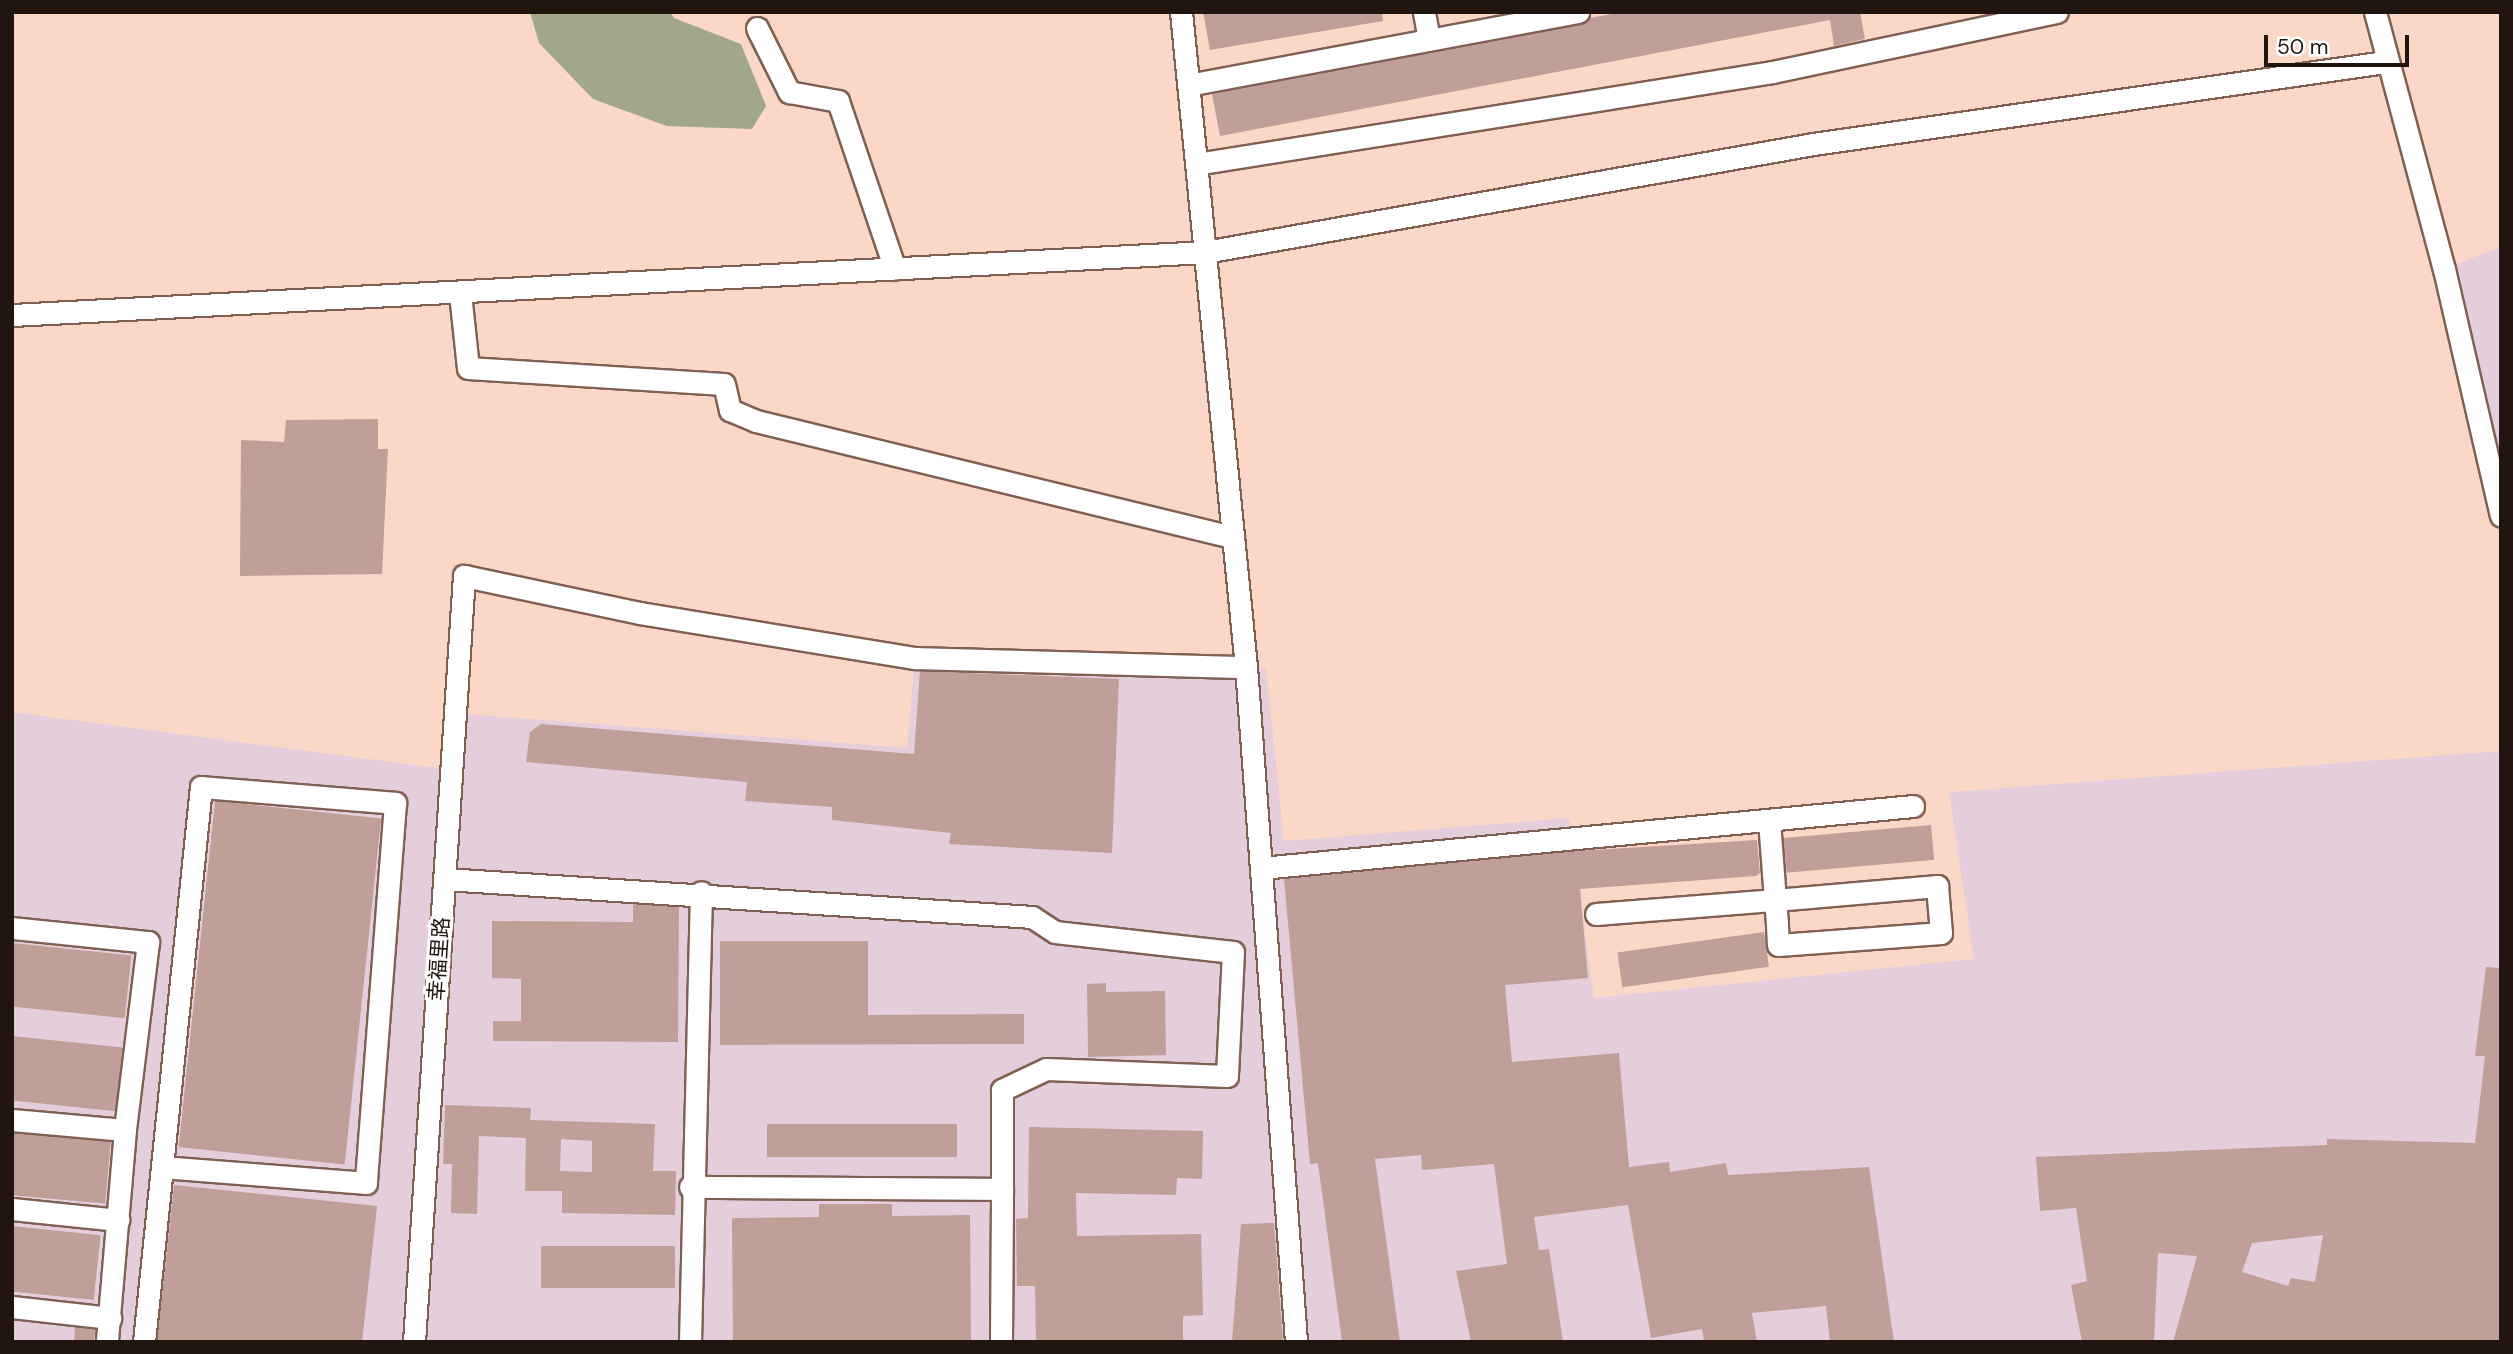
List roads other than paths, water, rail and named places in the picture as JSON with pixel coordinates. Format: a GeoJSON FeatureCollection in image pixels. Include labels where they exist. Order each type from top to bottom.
{"type":"FeatureCollection","features":[{"type":"Feature","properties":{"kind":"street"},"geometry":{"type":"LineString","coordinates":[[1181,12],[1246,667],[1296,1342]]}},
{"type":"Feature","properties":{"kind":"street"},"geometry":{"type":"LineString","coordinates":[[1424,12],[1429,40]]}},
{"type":"Feature","properties":{"kind":"street"},"geometry":{"type":"LineString","coordinates":[[1188,85],[1578,12]]}},
{"type":"Feature","properties":{"kind":"street"},"geometry":{"type":"LineString","coordinates":[[1196,164],[1772,72],[2057,12]]}},
{"type":"Feature","properties":{"kind":"street"},"geometry":{"type":"LineString","coordinates":[[2375,12],[2385,62],[2444,269],[2501,515]]}},
{"type":"Feature","properties":{"kind":"street"},"geometry":{"type":"LineString","coordinates":[[757,28],[789,92],[838,101],[895,269]]}},
{"type":"Feature","properties":{"kind":"street"},"geometry":{"type":"LineString","coordinates":[[12,316],[1205,252],[1813,144],[2385,62]]}},
{"type":"Feature","properties":{"kind":"street"},"geometry":{"type":"LineString","coordinates":[[460,293],[468,368],[724,384],[730,410],[756,421],[1233,537]]}},
{"type":"Feature","properties":{"kind":"street","name":"幸福里路"},"geometry":{"type":"LineString","coordinates":[[414,1342],[464,576],[640,613],[915,658],[1246,667]]}},
{"type":"Feature","properties":{"kind":"street"},"geometry":{"type":"LineString","coordinates":[[144,1342],[201,787],[395,803],[366,1183],[163,1167]]}},
{"type":"Feature","properties":{"kind":"street"},"geometry":{"type":"LineString","coordinates":[[1261,868],[1913,806]]}},
{"type":"Feature","properties":{"kind":"street"},"geometry":{"type":"LineString","coordinates":[[1596,915],[1775,900],[1937,886],[1941,933],[1778,945],[1775,900],[1769,820]]}},
{"type":"Feature","properties":{"kind":"street"},"geometry":{"type":"LineString","coordinates":[[444,879],[701,892],[1032,916],[1055,932],[1233,952],[1227,1076],[1046,1069],[1002,1090],[1001,1342]]}},
{"type":"Feature","properties":{"kind":"street"},"geometry":{"type":"LineString","coordinates":[[690,1342],[690,1187],[701,892]]}},
{"type":"Feature","properties":{"kind":"street"},"geometry":{"type":"LineString","coordinates":[[12,928],[148,942],[125,1130],[107,1342]]}},
{"type":"Feature","properties":{"kind":"street"},"geometry":{"type":"LineString","coordinates":[[12,1120],[125,1130]]}},
{"type":"Feature","properties":{"kind":"street"},"geometry":{"type":"LineString","coordinates":[[690,1187],[1002,1189]]}},
{"type":"Feature","properties":{"kind":"street"},"geometry":{"type":"LineString","coordinates":[[12,1209],[118,1220]]}},
{"type":"Feature","properties":{"kind":"street"},"geometry":{"type":"LineString","coordinates":[[12,1307],[110,1318]]}}]}
